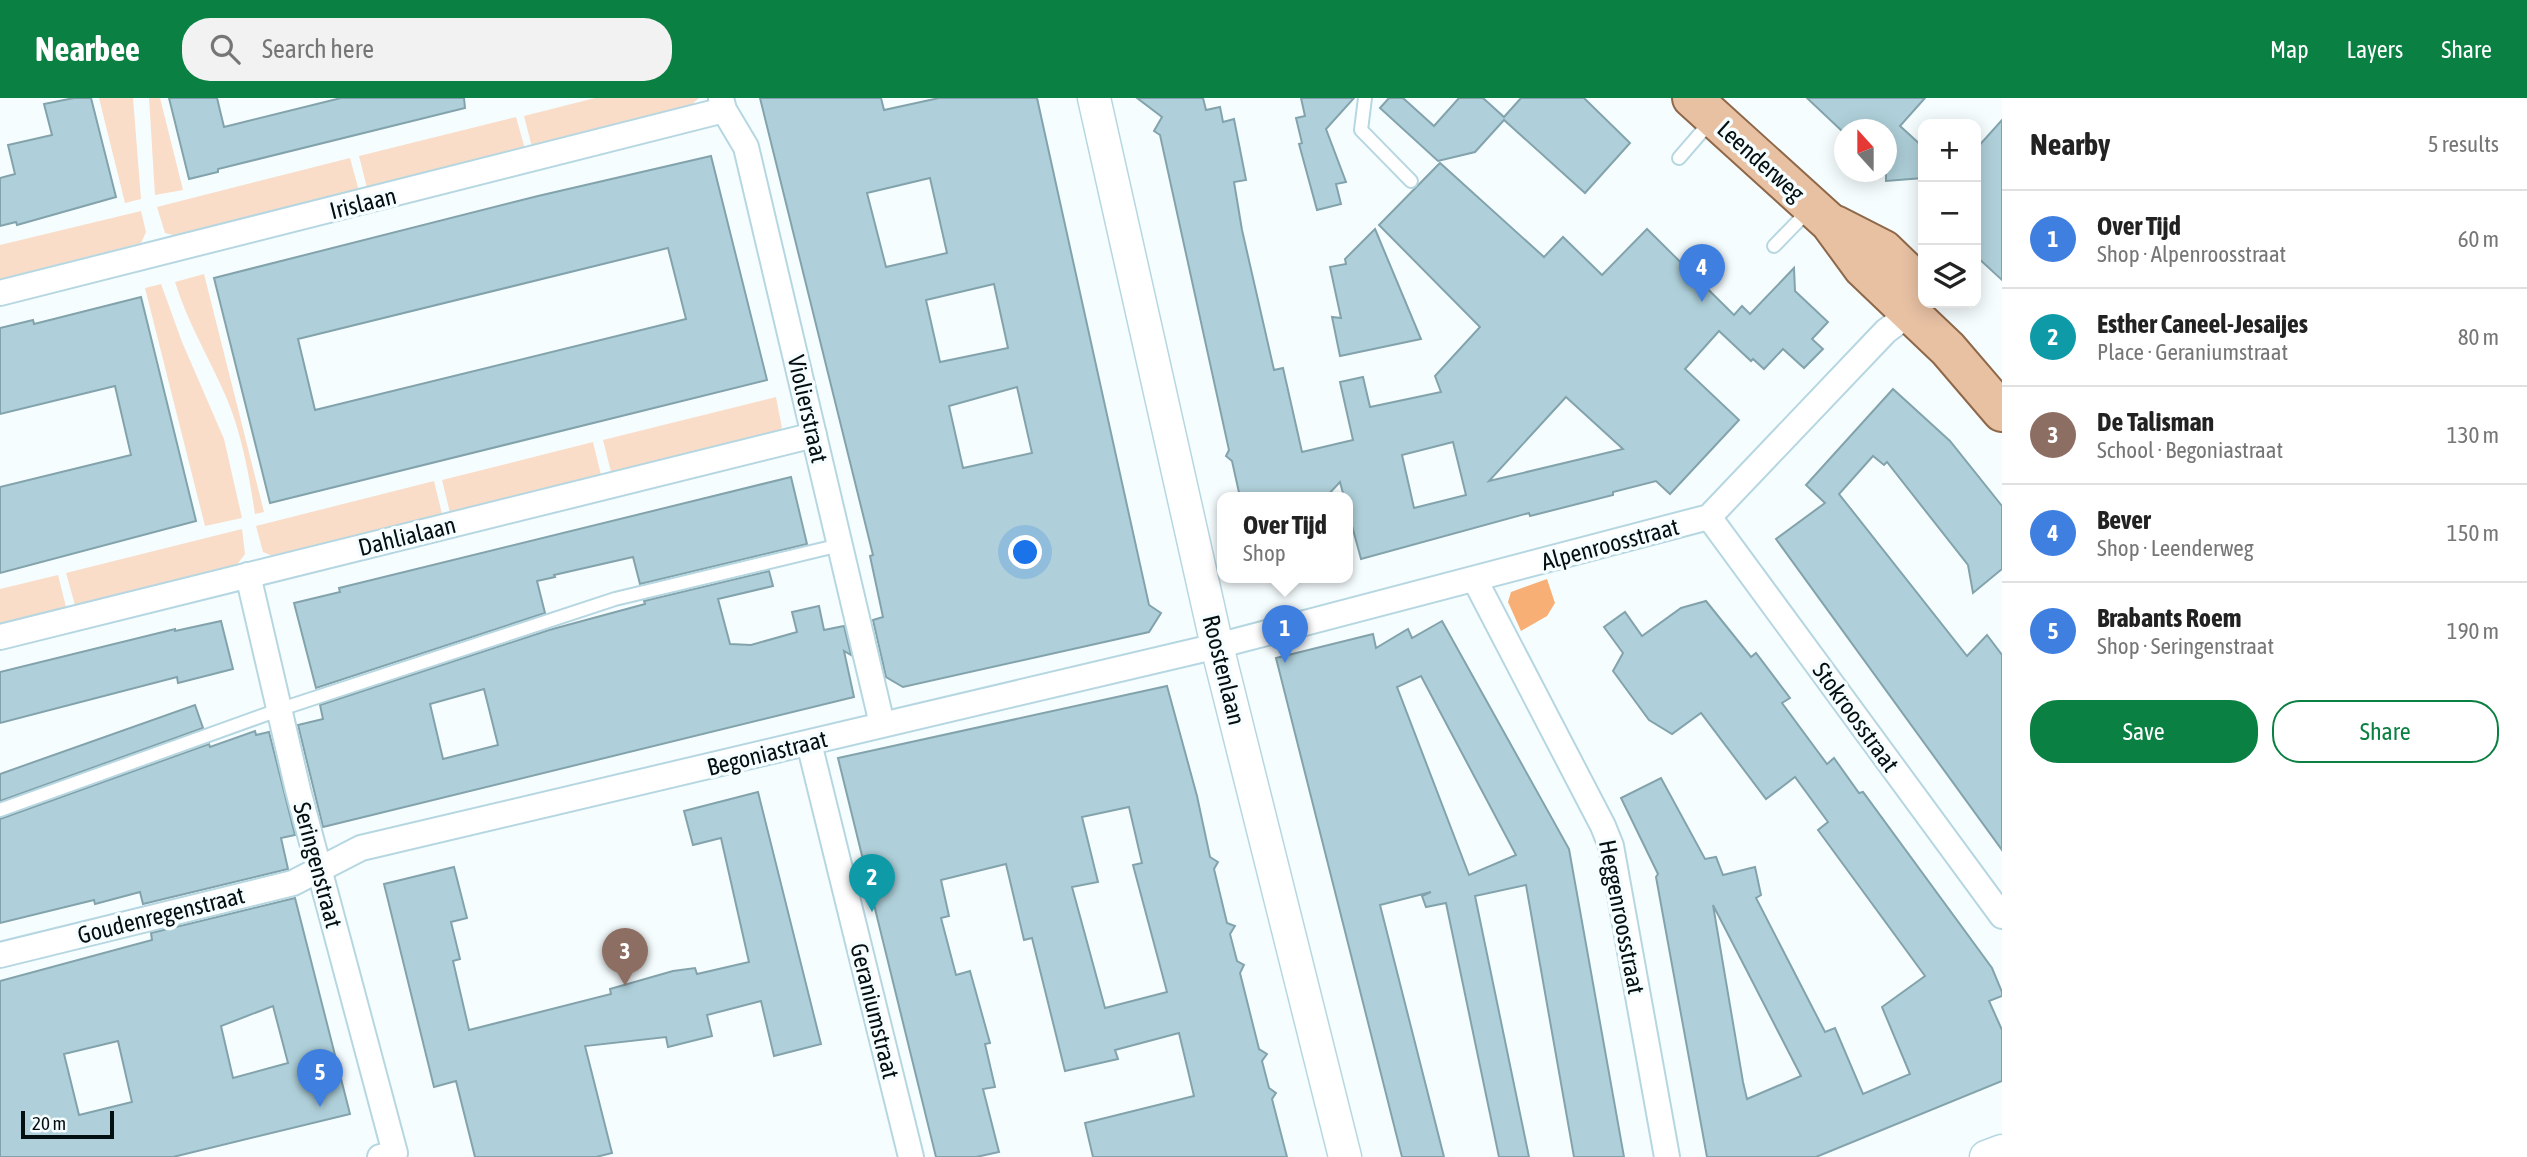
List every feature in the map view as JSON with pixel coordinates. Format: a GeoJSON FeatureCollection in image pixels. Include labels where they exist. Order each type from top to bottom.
{"type":"FeatureCollection","features":[{"type":"Feature","properties":{"kind":"main road","name":"Leenderweg"},"geometry":{"type":"LineString","coordinates":[[1703,108],[1821,215],[1884,250],[1918,294]]}},
{"type":"Feature","properties":{"kind":"main road","name":"Leenderweg"},"geometry":{"type":"LineString","coordinates":[[1927,308],[1948,349],[2002,412]]}},
{"type":"Feature","properties":{"kind":"main road","name":"Leenderweg"},"geometry":{"type":"LineString","coordinates":[[1931,308],[2002,371]]}},
{"type":"Feature","properties":{"kind":"street","name":"Roostenlaan"},"geometry":{"type":"LineString","coordinates":[[1094,98],[1217,646],[1345,1157]]}},
{"type":"Feature","properties":{"kind":"street","name":"Irislaan"},"geometry":{"type":"LineString","coordinates":[[0,293],[723,104]]}},
{"type":"Feature","properties":{"kind":"street","name":"Violierstraat"},"geometry":{"type":"LineString","coordinates":[[723,104],[746,147],[883,724]]}},
{"type":"Feature","properties":{"kind":"street","name":"Alpenroosstraat"},"geometry":{"type":"LineString","coordinates":[[1217,646],[1709,517],[1886,331],[1918,307]]}},
{"type":"Feature","properties":{"kind":"street","name":"Dahlialaan"},"geometry":{"type":"LineString","coordinates":[[0,637],[814,435]]}},
{"type":"Feature","properties":{"kind":"street","name":"Stokroosstraat"},"geometry":{"type":"LineString","coordinates":[[1709,517],[2002,916]]}},
{"type":"Feature","properties":{"kind":"street","name":"Seringenstraat"},"geometry":{"type":"LineString","coordinates":[[248,575],[387,1155]]}},
{"type":"Feature","properties":{"kind":"street","name":"Heggenroosstraat"},"geometry":{"type":"LineString","coordinates":[[1475,580],[1604,826],[1611,846],[1667,1157]]}},
{"type":"Feature","properties":{"kind":"street","name":"Begoniastraat"},"geometry":{"type":"LineString","coordinates":[[319,869],[361,848],[1217,646]]}},
{"type":"Feature","properties":{"kind":"street","name":"Geraniumstraat"},"geometry":{"type":"LineString","coordinates":[[809,743],[911,1157]]}},
{"type":"Feature","properties":{"kind":"street","name":"Goudenregenstraat"},"geometry":{"type":"LineString","coordinates":[[0,955],[293,883],[319,869]]}},
{"type":"Feature","properties":{"kind":"street"},"geometry":{"type":"LineString","coordinates":[[1986,1157],[2002,1151]]}},
{"type":"Feature","properties":{"kind":"lane"},"geometry":{"type":"LineString","coordinates":[[1365,98],[1361,130],[1411,181]]}},
{"type":"Feature","properties":{"kind":"lane"},"geometry":{"type":"LineString","coordinates":[[1679,158],[1703,108]]}},
{"type":"Feature","properties":{"kind":"lane"},"geometry":{"type":"LineString","coordinates":[[1774,246],[1821,215]]}},
{"type":"Feature","properties":{"kind":"lane"},"geometry":{"type":"LineString","coordinates":[[0,810],[281,709],[615,598],[840,545]]}},
{"type":"Feature","properties":{"kind":"shaded area"},"geometry":{"type":"Polygon","coordinates":[[[99,98],[133,98],[141,199],[125,203],[99,98]]]}},
{"type":"Feature","properties":{"kind":"shaded area"},"geometry":{"type":"Polygon","coordinates":[[[149,98],[160,98],[183,190],[155,195],[149,98]]]}},
{"type":"Feature","properties":{"kind":"shaded area"},"geometry":{"type":"Polygon","coordinates":[[[595,98],[699,98],[689,107],[532,147],[524,116],[595,98]]]}},
{"type":"Feature","properties":{"kind":"shaded area"},"geometry":{"type":"Polygon","coordinates":[[[516,117],[525,149],[367,188],[359,156],[516,117]]]}},
{"type":"Feature","properties":{"kind":"shaded area"},"geometry":{"type":"Polygon","coordinates":[[[350,158],[359,191],[177,236],[165,233],[157,207],[350,158]]]}},
{"type":"Feature","properties":{"kind":"shaded area"},"geometry":{"type":"Polygon","coordinates":[[[141,211],[146,232],[141,243],[0,279],[0,245],[141,211]]]}},
{"type":"Feature","properties":{"kind":"shaded area"},"geometry":{"type":"Polygon","coordinates":[[[204,274],[264,512],[255,514],[237,427],[175,282],[204,274]]]}},
{"type":"Feature","properties":{"kind":"shaded area"},"geometry":{"type":"Polygon","coordinates":[[[161,284],[182,342],[224,439],[242,518],[205,526],[145,288],[161,284]]]}},
{"type":"Feature","properties":{"kind":"shaded area"},"geometry":{"type":"Polygon","coordinates":[[[776,397],[782,428],[775,433],[611,472],[603,440],[776,397]]]}},
{"type":"Feature","properties":{"kind":"shaded area"},"geometry":{"type":"Polygon","coordinates":[[[593,442],[601,475],[450,513],[442,480],[593,442]]]}},
{"type":"Feature","properties":{"kind":"shaded area"},"geometry":{"type":"Polygon","coordinates":[[[434,481],[442,514],[275,557],[263,552],[256,526],[434,481]]]}},
{"type":"Feature","properties":{"kind":"shaded area"},"geometry":{"type":"Polygon","coordinates":[[[242,529],[245,554],[236,566],[75,605],[66,573],[242,529]]]}},
{"type":"Feature","properties":{"kind":"shaded area"},"geometry":{"type":"Polygon","coordinates":[[[58,575],[66,607],[0,623],[0,589],[58,575]]]}},
{"type":"Feature","properties":{"kind":"shaded area"},"geometry":{"type":"Polygon","coordinates":[[[1547,579],[1555,603],[1547,616],[1521,631],[1508,602],[1511,592],[1547,579]]]}},
{"type":"Feature","properties":{"kind":"building"},"geometry":{"type":"Polygon","coordinates":[[[74,98],[91,98],[116,197],[17,225],[16,222],[0,226],[0,178],[15,174],[8,145],[52,135],[44,104],[74,98]]]}},
{"type":"Feature","properties":{"kind":"building"},"geometry":{"type":"Polygon","coordinates":[[[169,98],[217,98],[224,127],[341,98],[464,98],[465,108],[218,169],[218,172],[189,179],[169,98]]]}},
{"type":"Feature","properties":{"kind":"building"},"geometry":{"type":"Polygon","coordinates":[[[760,98],[881,98],[884,110],[939,98],[1037,98],[1149,605],[1161,613],[1149,632],[903,687],[886,677],[873,620],[883,617],[870,556],[873,555],[760,98]],[[930,178],[867,193],[886,267],[947,253],[930,178]],[[994,284],[926,300],[940,362],[1008,348],[994,284]],[[1017,387],[949,406],[963,468],[1032,453],[1017,387]]]}},
{"type":"Feature","properties":{"kind":"building"},"geometry":{"type":"Polygon","coordinates":[[[1137,98],[1203,98],[1206,110],[1220,107],[1223,122],[1234,119],[1246,180],[1234,182],[1242,230],[1274,370],[1283,368],[1302,452],[1353,440],[1340,382],[1363,377],[1370,407],[1441,392],[1435,376],[1480,327],[1379,225],[1440,163],[1544,257],[1563,237],[1602,275],[1647,229],[1734,315],[1742,306],[1750,314],[1794,268],[1795,291],[1828,322],[1812,339],[1823,349],[1804,368],[1783,349],[1764,369],[1753,359],[1751,361],[1719,331],[1685,369],[1739,420],[1670,494],[1656,481],[1613,492],[1613,495],[1530,516],[1529,513],[1361,559],[1353,529],[1353,492],[1343,492],[1340,482],[1331,492],[1239,492],[1232,461],[1226,456],[1229,450],[1160,135],[1154,131],[1162,117],[1137,98]],[[1566,397],[1489,481],[1623,449],[1566,397]],[[1453,442],[1402,455],[1414,508],[1466,495],[1453,442]]]}},
{"type":"Feature","properties":{"kind":"building"},"geometry":{"type":"Polygon","coordinates":[[[1301,98],[1354,98],[1326,129],[1346,182],[1336,184],[1341,204],[1317,210],[1299,144],[1302,143],[1296,118],[1305,116],[1301,98]]]}},
{"type":"Feature","properties":{"kind":"building"},"geometry":{"type":"Polygon","coordinates":[[[1389,98],[1403,98],[1434,126],[1459,98],[1483,98],[1504,117],[1521,98],[1584,98],[1630,143],[1585,193],[1504,120],[1475,152],[1438,161],[1380,108],[1389,98]]]}},
{"type":"Feature","properties":{"kind":"building"},"geometry":{"type":"Polygon","coordinates":[[[1807,98],[1925,98],[1900,126],[1918,142],[1918,178],[1897,180],[1897,119],[1834,119],[1834,124],[1807,98]]]}},
{"type":"Feature","properties":{"kind":"building"},"geometry":{"type":"Polygon","coordinates":[[[2002,120],[2002,280],[1981,261],[1981,143],[2002,120]]]}},
{"type":"Feature","properties":{"kind":"building"},"geometry":{"type":"Polygon","coordinates":[[[711,156],[767,380],[270,503],[214,278],[538,196],[711,156]],[[668,248],[298,339],[315,410],[686,319],[668,248]]]}},
{"type":"Feature","properties":{"kind":"building"},"geometry":{"type":"Polygon","coordinates":[[[1375,229],[1421,339],[1340,356],[1332,317],[1341,318],[1330,267],[1346,264],[1345,259],[1375,229]]]}},
{"type":"Feature","properties":{"kind":"building"},"geometry":{"type":"Polygon","coordinates":[[[141,297],[196,521],[0,573],[0,487],[131,455],[115,386],[0,414],[0,328],[33,320],[34,324],[141,297]]]}},
{"type":"Feature","properties":{"kind":"building"},"geometry":{"type":"Polygon","coordinates":[[[1893,389],[1950,441],[2002,506],[2002,569],[1973,593],[1968,565],[1887,462],[1884,465],[1873,456],[1839,494],[1967,656],[1987,635],[2002,655],[2002,850],[1776,539],[1825,503],[1806,485],[1893,389]]]}},
{"type":"Feature","properties":{"kind":"building"},"geometry":{"type":"Polygon","coordinates":[[[791,477],[807,544],[640,584],[633,557],[554,575],[555,577],[537,581],[545,613],[316,688],[294,603],[340,592],[339,588],[791,477]]]}},
{"type":"Feature","properties":{"kind":"building"},"geometry":{"type":"Polygon","coordinates":[[[769,571],[773,586],[718,599],[730,644],[751,645],[797,632],[792,612],[819,606],[824,630],[844,626],[851,655],[844,651],[854,697],[323,827],[298,725],[323,719],[320,705],[549,630],[645,604],[644,601],[769,571]],[[484,689],[430,704],[443,759],[498,745],[484,689]]]}},
{"type":"Feature","properties":{"kind":"building"},"geometry":{"type":"Polygon","coordinates":[[[1706,601],[1751,657],[1756,653],[1790,698],[1782,703],[1827,764],[1834,758],[1859,793],[1863,792],[1992,968],[2002,992],[2002,996],[1989,1001],[2002,1030],[2002,1081],[1816,1157],[1707,1157],[1656,877],[1658,874],[1621,798],[1661,778],[1705,859],[1716,857],[1723,875],[1755,867],[1761,895],[1756,898],[1825,1032],[1835,1028],[1863,1094],[1910,1074],[1882,1007],[1925,976],[1818,830],[1828,822],[1795,777],[1766,799],[1701,713],[1672,734],[1649,720],[1613,671],[1623,653],[1604,627],[1625,612],[1642,636],[1681,608],[1706,601]],[[1713,905],[1747,1099],[1801,1076],[1713,905]]]}},
{"type":"Feature","properties":{"kind":"building"},"geometry":{"type":"Polygon","coordinates":[[[221,621],[233,669],[178,683],[177,677],[0,723],[0,672],[175,629],[221,621]]]}},
{"type":"Feature","properties":{"kind":"building"},"geometry":{"type":"Polygon","coordinates":[[[1442,621],[1569,849],[1624,1157],[1574,1157],[1526,885],[1475,896],[1529,1157],[1499,1157],[1446,903],[1426,907],[1422,896],[1431,892],[1380,905],[1444,1157],[1402,1157],[1276,658],[1373,634],[1376,648],[1408,629],[1412,638],[1442,621]],[[1421,676],[1397,687],[1469,875],[1516,855],[1421,676]]]}},
{"type":"Feature","properties":{"kind":"building"},"geometry":{"type":"Polygon","coordinates":[[[1167,686],[1197,796],[1210,857],[1218,862],[1214,869],[1227,923],[1235,926],[1230,934],[1237,961],[1244,965],[1240,973],[1259,1049],[1267,1054],[1262,1061],[1269,1088],[1276,1093],[1272,1099],[1287,1157],[1093,1157],[1085,1123],[1194,1096],[1179,1033],[1115,1050],[1118,1059],[1065,1071],[1032,938],[1024,940],[1006,864],[941,880],[949,916],[941,918],[956,975],[970,971],[990,1043],[985,1044],[995,1087],[983,1089],[999,1152],[976,1157],[936,1157],[838,758],[1167,686]],[[1129,807],[1082,817],[1098,882],[1072,887],[1105,1008],[1167,992],[1133,865],[1142,863],[1129,807]]]}},
{"type":"Feature","properties":{"kind":"building"},"geometry":{"type":"Polygon","coordinates":[[[195,705],[203,728],[0,801],[0,774],[195,705]]]}},
{"type":"Feature","properties":{"kind":"building"},"geometry":{"type":"Polygon","coordinates":[[[255,731],[256,735],[269,732],[295,835],[281,838],[288,869],[143,904],[140,892],[95,904],[94,900],[0,923],[0,819],[209,744],[210,747],[255,731]]]}},
{"type":"Feature","properties":{"kind":"building"},"geometry":{"type":"Polygon","coordinates":[[[758,792],[821,1044],[774,1056],[761,1001],[707,1015],[712,1036],[668,1047],[666,1037],[585,1046],[612,1153],[596,1157],[475,1157],[456,1081],[434,1087],[384,884],[454,867],[467,918],[451,922],[460,959],[453,961],[469,1030],[611,994],[610,989],[673,971],[695,968],[697,974],[749,962],[721,838],[693,845],[684,811],[758,792]]]}},
{"type":"Feature","properties":{"kind":"building"},"geometry":{"type":"Polygon","coordinates":[[[295,898],[350,1114],[173,1157],[0,1157],[0,981],[152,940],[151,933],[295,898]],[[273,1006],[221,1026],[233,1078],[288,1063],[273,1006]],[[118,1041],[64,1054],[79,1115],[132,1102],[118,1041]]]}},
{"type":"Feature","properties":{"kind":"place","name":"Bever"},"geometry":{"type":"Point","coordinates":[1702,302]}},
{"type":"Feature","properties":{"kind":"place","name":"Over Tijd"},"geometry":{"type":"Point","coordinates":[1285,663]}},
{"type":"Feature","properties":{"kind":"place","name":"Esther Caneel-Jesaijes"},"geometry":{"type":"Point","coordinates":[872,912]}},
{"type":"Feature","properties":{"kind":"place","name":"De Talisman"},"geometry":{"type":"Point","coordinates":[625,986]}},
{"type":"Feature","properties":{"kind":"place","name":"Brabants Roem"},"geometry":{"type":"Point","coordinates":[320,1107]}}]}
